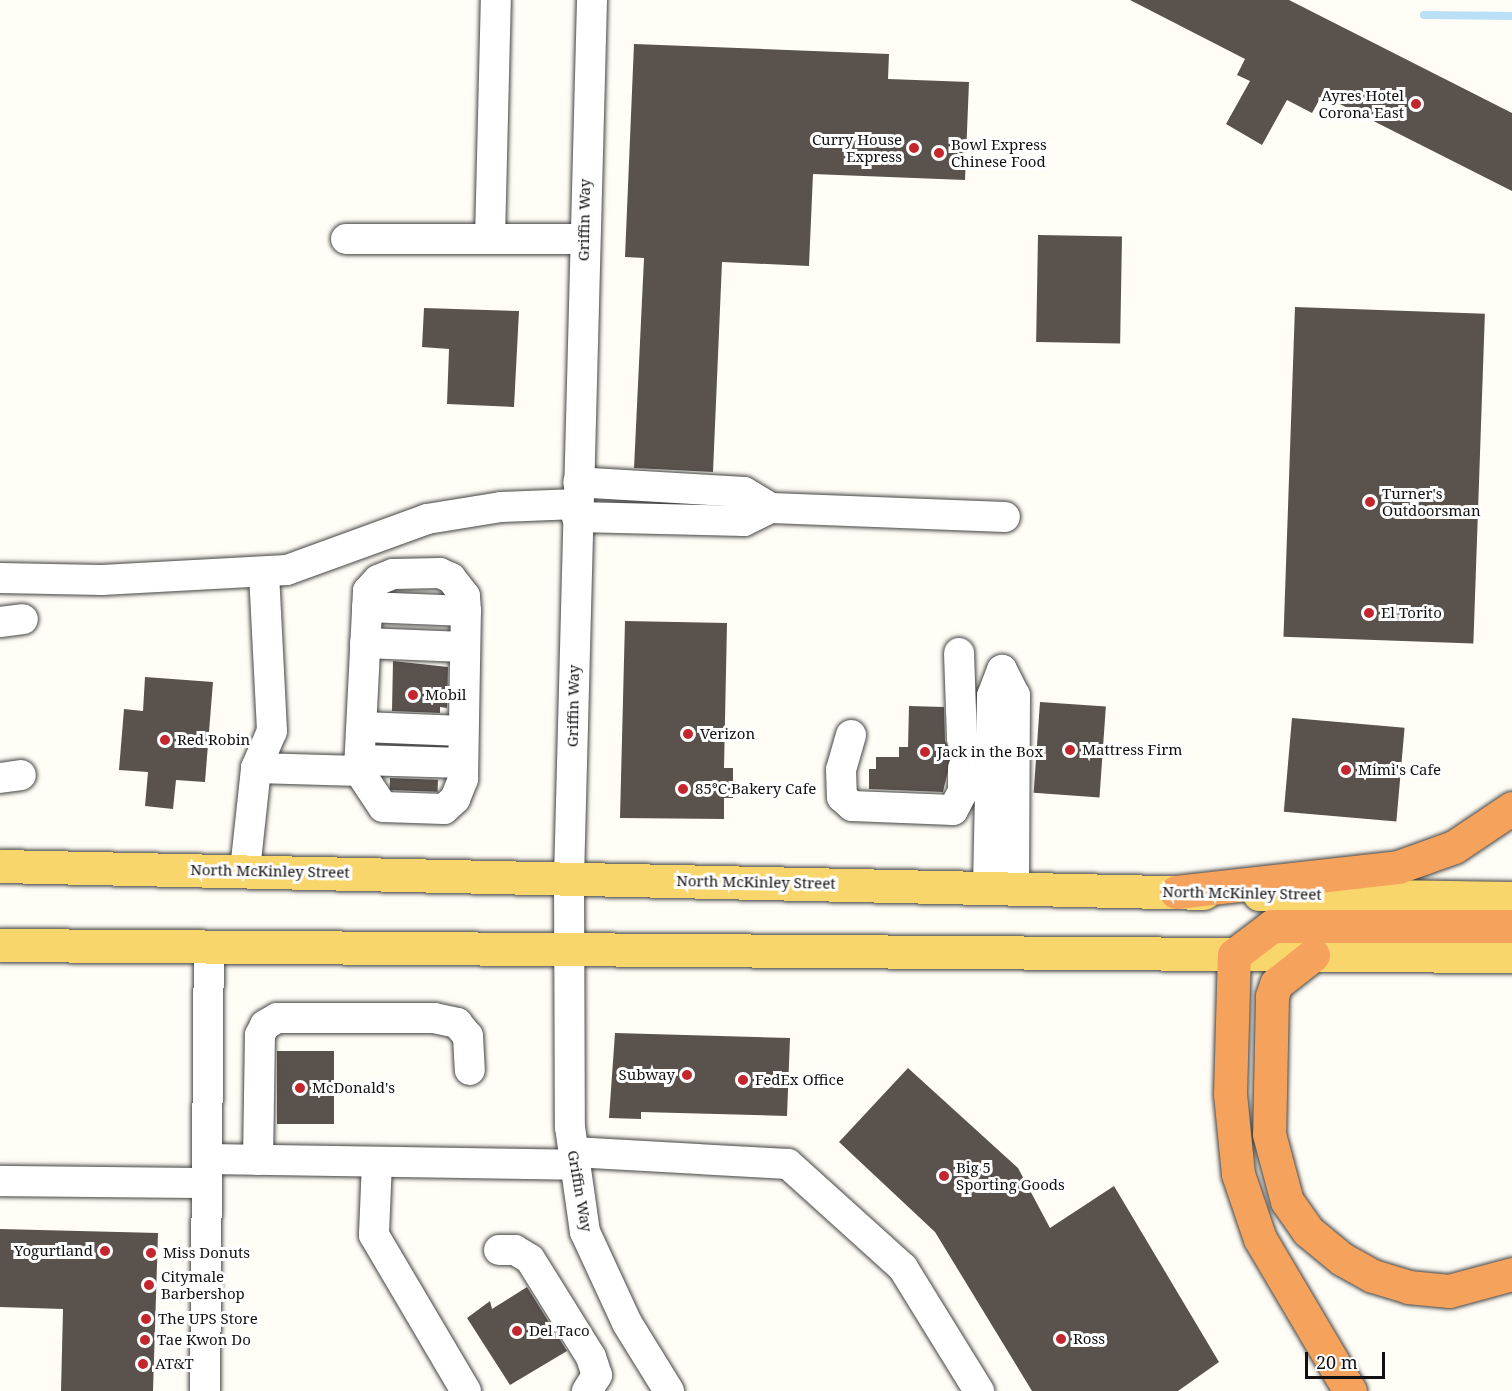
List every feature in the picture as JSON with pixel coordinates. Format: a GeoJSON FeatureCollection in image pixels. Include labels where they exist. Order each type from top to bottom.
{"type":"FeatureCollection","features":[{"type":"Feature","properties":{"kind":"highway"},"geometry":{"type":"LineString","coordinates":[[1176,892],[1398,867],[1454,847],[1512,808]]}},
{"type":"Feature","properties":{"kind":"highway"},"geometry":{"type":"LineString","coordinates":[[1350,1391],[1260,1239],[1238,1174],[1230,1094],[1234,955],[1272,926],[1512,926]]}},
{"type":"Feature","properties":{"kind":"highway"},"geometry":{"type":"LineString","coordinates":[[1313,955],[1276,984],[1272,996],[1269,1134],[1287,1201],[1308,1231],[1342,1259],[1373,1276],[1408,1287],[1449,1291],[1512,1274]]}},
{"type":"Feature","properties":{"kind":"main road","name":"North McKinley Street"},"geometry":{"type":"LineString","coordinates":[[0,866],[1176,892],[1512,897]]}},
{"type":"Feature","properties":{"kind":"main road"},"geometry":{"type":"LineString","coordinates":[[0,945],[568,952],[1512,956]]}},
{"type":"Feature","properties":{"kind":"street"},"geometry":{"type":"LineString","coordinates":[[490,239],[496,0]]}},
{"type":"Feature","properties":{"kind":"street","name":"Griffin Way"},"geometry":{"type":"LineString","coordinates":[[592,0],[577,501],[569,877],[568,952],[574,1158],[585,1232],[627,1323],[669,1391]]}},
{"type":"Feature","properties":{"kind":"street"},"geometry":{"type":"LineString","coordinates":[[346,239],[584,239]]}},
{"type":"Feature","properties":{"kind":"street"},"geometry":{"type":"LineString","coordinates":[[0,578],[102,580],[264,572],[345,552],[427,519],[501,507],[577,501],[744,492],[771,508],[1005,517]]}},
{"type":"Feature","properties":{"kind":"street"},"geometry":{"type":"LineString","coordinates":[[245,870],[256,768],[272,731],[264,572]]}},
{"type":"Feature","properties":{"kind":"street"},"geometry":{"type":"LineString","coordinates":[[440,573],[451,578],[465,596],[464,647],[463,779],[444,809],[383,807],[360,765],[368,591],[378,580],[393,574],[440,573]]}},
{"type":"Feature","properties":{"kind":"street"},"geometry":{"type":"LineString","coordinates":[[365,643],[464,647]]}},
{"type":"Feature","properties":{"kind":"street"},"geometry":{"type":"LineString","coordinates":[[851,735],[841,770],[842,797],[852,806],[953,810],[963,791],[959,653]]}},
{"type":"Feature","properties":{"kind":"street"},"geometry":{"type":"LineString","coordinates":[[1002,670],[1015,695],[1001,887],[992,696],[1002,670]]}},
{"type":"Feature","properties":{"kind":"street"},"geometry":{"type":"LineString","coordinates":[[362,727],[463,731]]}},
{"type":"Feature","properties":{"kind":"street"},"geometry":{"type":"LineString","coordinates":[[256,768],[463,763]]}},
{"type":"Feature","properties":{"kind":"street"},"geometry":{"type":"LineString","coordinates":[[205,1391],[209,947]]}},
{"type":"Feature","properties":{"kind":"street"},"geometry":{"type":"LineString","coordinates":[[258,1160],[260,1035],[265,1025],[276,1018],[434,1018],[457,1023],[468,1036],[470,1070]]}},
{"type":"Feature","properties":{"kind":"street"},"geometry":{"type":"LineString","coordinates":[[0,1181],[207,1171],[258,1160],[377,1162],[574,1158],[789,1164],[903,1268],[979,1391]]}},
{"type":"Feature","properties":{"kind":"street"},"geometry":{"type":"LineString","coordinates":[[377,1162],[374,1235],[466,1391]]}},
{"type":"Feature","properties":{"kind":"street"},"geometry":{"type":"LineString","coordinates":[[499,1250],[516,1250],[536,1269],[591,1357],[597,1376],[587,1391]]}},
{"type":"Feature","properties":{"kind":"building","name":"Ayres Hotel Corona East"},"geometry":{"type":"Polygon","coordinates":[[[1130,0],[1289,0],[1512,113],[1512,191],[1322,95],[1312,113],[1287,100],[1262,145],[1226,124],[1250,81],[1237,75],[1245,59],[1130,0]]]}},
{"type":"Feature","properties":{"kind":"building"},"geometry":{"type":"Polygon","coordinates":[[[634,44],[889,54],[888,79],[969,82],[965,180],[813,174],[809,266],[722,262],[713,472],[634,468],[644,258],[625,257],[634,44]]]}},
{"type":"Feature","properties":{"kind":"building"},"geometry":{"type":"Polygon","coordinates":[[[1038,235],[1122,236],[1120,343],[1036,342],[1038,235]]]}},
{"type":"Feature","properties":{"kind":"building"},"geometry":{"type":"Polygon","coordinates":[[[1295,307],[1485,314],[1473,643],[1283,637],[1295,307]]]}},
{"type":"Feature","properties":{"kind":"building"},"geometry":{"type":"Polygon","coordinates":[[[424,308],[519,311],[514,407],[447,404],[449,349],[422,347],[424,308]]]}},
{"type":"Feature","properties":{"kind":"building"},"geometry":{"type":"Polygon","coordinates":[[[625,621],[727,623],[724,768],[733,768],[733,798],[724,798],[724,819],[620,818],[625,621]]]}},
{"type":"Feature","properties":{"kind":"building"},"geometry":{"type":"Polygon","coordinates":[[[393,661],[448,667],[447,708],[440,707],[440,713],[392,711],[393,661]]]}},
{"type":"Feature","properties":{"kind":"building","name":"Red Robin"},"geometry":{"type":"Polygon","coordinates":[[[145,677],[213,682],[205,782],[176,780],[173,809],[145,806],[148,772],[119,770],[124,709],[143,711],[145,677]]]}},
{"type":"Feature","properties":{"kind":"building","name":"Mattress Firm"},"geometry":{"type":"Polygon","coordinates":[[[1040,702],[1106,707],[1099,797],[1034,793],[1040,702]]]}},
{"type":"Feature","properties":{"kind":"building","name":"Jack in the Box"},"geometry":{"type":"Polygon","coordinates":[[[909,706],[944,707],[945,741],[952,753],[943,792],[869,789],[869,769],[876,769],[876,757],[899,757],[899,747],[908,747],[909,706]]]}},
{"type":"Feature","properties":{"kind":"building","name":"Mimi's Cafe"},"geometry":{"type":"Polygon","coordinates":[[[1292,718],[1405,728],[1396,821],[1284,812],[1292,718]]]}},
{"type":"Feature","properties":{"kind":"building"},"geometry":{"type":"Polygon","coordinates":[[[390,778],[438,780],[438,792],[390,790],[390,778]]]}},
{"type":"Feature","properties":{"kind":"building"},"geometry":{"type":"Polygon","coordinates":[[[615,1033],[790,1038],[787,1116],[641,1112],[641,1119],[609,1118],[615,1033]]]}},
{"type":"Feature","properties":{"kind":"building","name":"McDonald's"},"geometry":{"type":"Polygon","coordinates":[[[277,1051],[334,1051],[334,1124],[277,1124],[277,1051]]]}},
{"type":"Feature","properties":{"kind":"building"},"geometry":{"type":"Polygon","coordinates":[[[908,1068],[1018,1168],[1050,1228],[1114,1186],[1219,1362],[1178,1391],[1032,1391],[935,1232],[839,1142],[908,1068]]]}},
{"type":"Feature","properties":{"kind":"building"},"geometry":{"type":"Polygon","coordinates":[[[0,1229],[158,1233],[153,1391],[61,1391],[63,1309],[0,1307],[0,1229]]]}},
{"type":"Feature","properties":{"kind":"building","name":"Del Taco"},"geometry":{"type":"Polygon","coordinates":[[[527,1287],[567,1351],[510,1385],[467,1318],[490,1301],[492,1309],[527,1287]]]}},
{"type":"Feature","properties":{"kind":"waterway"},"geometry":{"type":"LineString","coordinates":[[1424,15],[1512,16]]}},
{"type":"Feature","properties":{"kind":"place","name":"Ayres Hotel Corona East"},"geometry":{"type":"Point","coordinates":[1416,104]}},
{"type":"Feature","properties":{"kind":"place","name":"Curry House Express"},"geometry":{"type":"Point","coordinates":[914,148]}},
{"type":"Feature","properties":{"kind":"place","name":"Bowl Express Chinese Food"},"geometry":{"type":"Point","coordinates":[939,153]}},
{"type":"Feature","properties":{"kind":"place","name":"Turner's Outdoorsman"},"geometry":{"type":"Point","coordinates":[1370,502]}},
{"type":"Feature","properties":{"kind":"place","name":"El Torito"},"geometry":{"type":"Point","coordinates":[1369,613]}},
{"type":"Feature","properties":{"kind":"place","name":"Mobil"},"geometry":{"type":"Point","coordinates":[413,695]}},
{"type":"Feature","properties":{"kind":"place","name":"Verizon"},"geometry":{"type":"Point","coordinates":[688,734]}},
{"type":"Feature","properties":{"kind":"place","name":"Red Robin"},"geometry":{"type":"Point","coordinates":[165,740]}},
{"type":"Feature","properties":{"kind":"place","name":"Mattress Firm"},"geometry":{"type":"Point","coordinates":[1070,750]}},
{"type":"Feature","properties":{"kind":"place","name":"Jack in the Box"},"geometry":{"type":"Point","coordinates":[925,752]}},
{"type":"Feature","properties":{"kind":"place","name":"Mimi's Cafe"},"geometry":{"type":"Point","coordinates":[1346,770]}},
{"type":"Feature","properties":{"kind":"place","name":"85°C Bakery Cafe"},"geometry":{"type":"Point","coordinates":[683,789]}},
{"type":"Feature","properties":{"kind":"place","name":"Subway"},"geometry":{"type":"Point","coordinates":[687,1075]}},
{"type":"Feature","properties":{"kind":"place","name":"FedEx Office"},"geometry":{"type":"Point","coordinates":[743,1080]}},
{"type":"Feature","properties":{"kind":"place","name":"McDonald's"},"geometry":{"type":"Point","coordinates":[300,1088]}},
{"type":"Feature","properties":{"kind":"place","name":"Big 5 Sporting Goods"},"geometry":{"type":"Point","coordinates":[944,1176]}},
{"type":"Feature","properties":{"kind":"place","name":"Yogurtland"},"geometry":{"type":"Point","coordinates":[105,1251]}},
{"type":"Feature","properties":{"kind":"place","name":"Miss Donuts"},"geometry":{"type":"Point","coordinates":[151,1253]}},
{"type":"Feature","properties":{"kind":"place","name":"Citymale Barbershop"},"geometry":{"type":"Point","coordinates":[149,1285]}},
{"type":"Feature","properties":{"kind":"place","name":"The UPS Store"},"geometry":{"type":"Point","coordinates":[146,1319]}},
{"type":"Feature","properties":{"kind":"place","name":"Del Taco"},"geometry":{"type":"Point","coordinates":[517,1331]}},
{"type":"Feature","properties":{"kind":"place","name":"Ross"},"geometry":{"type":"Point","coordinates":[1061,1339]}},
{"type":"Feature","properties":{"kind":"place","name":"Tae Kwon Do"},"geometry":{"type":"Point","coordinates":[145,1340]}},
{"type":"Feature","properties":{"kind":"place","name":"AT&T"},"geometry":{"type":"Point","coordinates":[143,1364]}}]}
